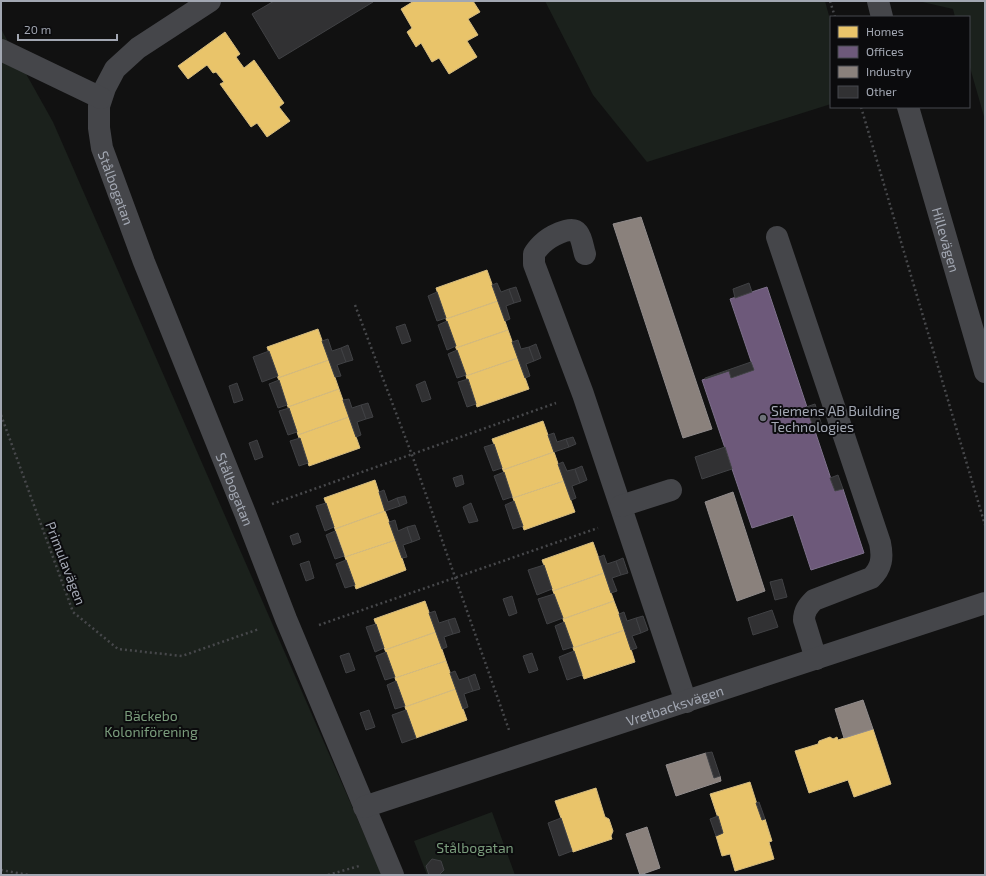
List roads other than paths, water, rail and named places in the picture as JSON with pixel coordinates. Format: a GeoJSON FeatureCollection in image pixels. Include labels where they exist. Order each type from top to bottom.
{"type":"FeatureCollection","features":[{"type":"Feature","properties":{"kind":"street","name":"Stålbogatan"},"geometry":{"type":"LineString","coordinates":[[210,1],[138,48],[115,69],[105,88],[99,106],[99,128],[102,148],[144,262],[289,627],[393,875]]}},
{"type":"Feature","properties":{"kind":"street"},"geometry":{"type":"LineString","coordinates":[[878,1],[882,16]]}},
{"type":"Feature","properties":{"kind":"street"},"geometry":{"type":"LineString","coordinates":[[1,50],[101,98]]}},
{"type":"Feature","properties":{"kind":"street","name":"Hillevägen"},"geometry":{"type":"LineString","coordinates":[[908,108],[985,372]]}},
{"type":"Feature","properties":{"kind":"street"},"geometry":{"type":"LineString","coordinates":[[585,254],[578,233],[573,230],[568,230],[551,237],[541,245],[534,254],[534,264],[583,394],[686,702]]}},
{"type":"Feature","properties":{"kind":"street"},"geometry":{"type":"LineString","coordinates":[[777,237],[880,543],[882,553],[882,562],[871,578],[814,600],[807,607],[804,614],[804,620],[816,659]]}},
{"type":"Feature","properties":{"kind":"street"},"geometry":{"type":"LineString","coordinates":[[623,512],[672,490]]}},
{"type":"Feature","properties":{"kind":"street","name":"Vretbacksvägen"},"geometry":{"type":"LineString","coordinates":[[364,807],[985,603]]}},
{"type":"Feature","properties":{"kind":"place","name":"Siemens AB Building Technologies"},"geometry":{"type":"Point","coordinates":[763,418]}},
{"type":"Feature","properties":{"kind":"park label","name":"Bäckebo Koloniförening"},"geometry":{"type":"Point","coordinates":[151,724]}}]}
